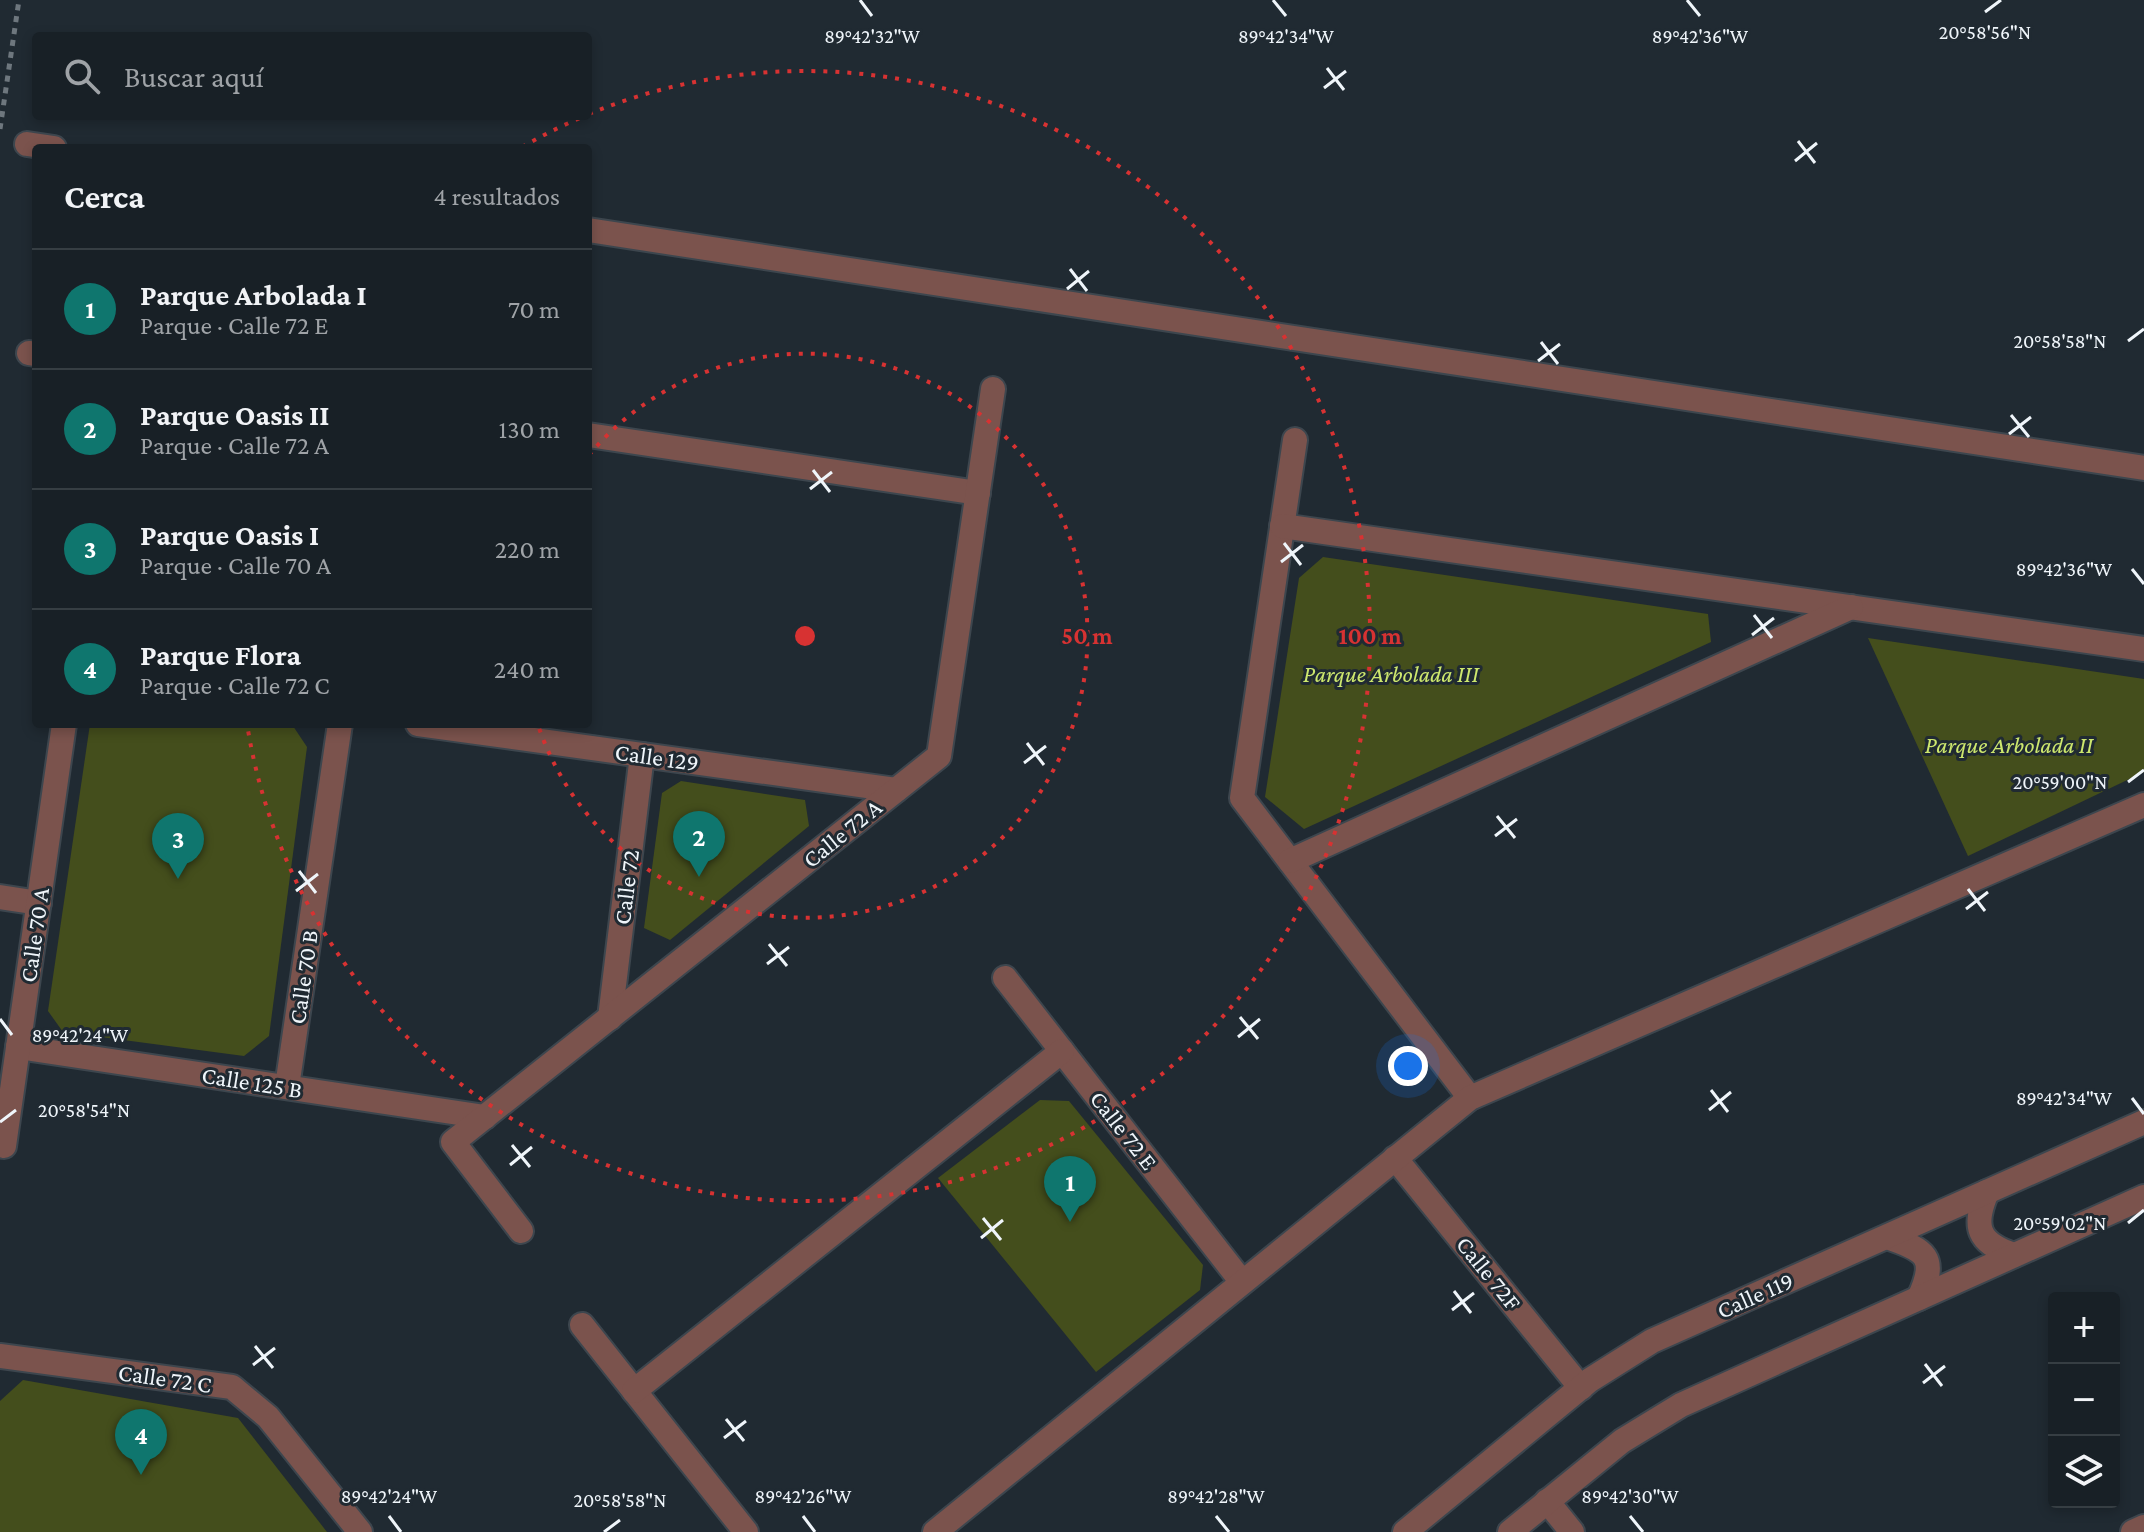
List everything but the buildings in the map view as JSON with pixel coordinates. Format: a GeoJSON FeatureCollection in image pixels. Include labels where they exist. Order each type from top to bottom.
{"type":"FeatureCollection","features":[{"type":"Feature","properties":{"kind":"street"},"geometry":{"type":"LineString","coordinates":[[27,144],[32,145]]}},
{"type":"Feature","properties":{"kind":"street"},"geometry":{"type":"LineString","coordinates":[[592,231],[2144,468]]}},
{"type":"Feature","properties":{"kind":"street","name":"Calle 72 A"},"geometry":{"type":"LineString","coordinates":[[521,1231],[453,1142],[939,756],[993,389]]}},
{"type":"Feature","properties":{"kind":"street"},"geometry":{"type":"LineString","coordinates":[[592,436],[978,493]]}},
{"type":"Feature","properties":{"kind":"street"},"geometry":{"type":"LineString","coordinates":[[1295,440],[1242,798],[1470,1098]]}},
{"type":"Feature","properties":{"kind":"street"},"geometry":{"type":"LineString","coordinates":[[1282,526],[2144,649]]}},
{"type":"Feature","properties":{"kind":"street"},"geometry":{"type":"LineString","coordinates":[[1290,861],[1851,607]]}},
{"type":"Feature","properties":{"kind":"street","name":"Calle 70 A"},"geometry":{"type":"LineString","coordinates":[[4,1146],[63,728]]}},
{"type":"Feature","properties":{"kind":"street","name":"Calle 70 B"},"geometry":{"type":"LineString","coordinates":[[287,1087],[339,728]]}},
{"type":"Feature","properties":{"kind":"street","name":"Calle 129"},"geometry":{"type":"LineString","coordinates":[[447,728],[896,790]]}},
{"type":"Feature","properties":{"kind":"street","name":"Calle 72"},"geometry":{"type":"LineString","coordinates":[[610,1018],[642,755]]}},
{"type":"Feature","properties":{"kind":"street"},"geometry":{"type":"LineString","coordinates":[[935,1532],[1470,1098],[2144,805]]}},
{"type":"Feature","properties":{"kind":"street"},"geometry":{"type":"LineString","coordinates":[[0,897],[39,903]]}},
{"type":"Feature","properties":{"kind":"street","name":"Calle 72 E"},"geometry":{"type":"LineString","coordinates":[[1005,978],[1242,1282]]}},
{"type":"Feature","properties":{"kind":"street","name":"Calle 125 B"},"geometry":{"type":"LineString","coordinates":[[18,1047],[485,1117]]}},
{"type":"Feature","properties":{"kind":"street"},"geometry":{"type":"LineString","coordinates":[[634,1391],[1062,1051]]}},
{"type":"Feature","properties":{"kind":"street","name":"Calle 119"},"geometry":{"type":"LineString","coordinates":[[1405,1532],[1581,1388],[1652,1341],[2144,1122]]}},
{"type":"Feature","properties":{"kind":"street","name":"Calle 72F"},"geometry":{"type":"LineString","coordinates":[[1395,1158],[1581,1388]]}},
{"type":"Feature","properties":{"kind":"street"},"geometry":{"type":"LineString","coordinates":[[1987,1192],[1977,1214],[1981,1233],[1992,1248],[2014,1255]]}},
{"type":"Feature","properties":{"kind":"street"},"geometry":{"type":"LineString","coordinates":[[1510,1532],[1622,1441],[1681,1405],[2144,1197]]}},
{"type":"Feature","properties":{"kind":"street"},"geometry":{"type":"LineString","coordinates":[[1887,1237],[1916,1246],[1926,1259],[1929,1276],[1919,1298]]}},
{"type":"Feature","properties":{"kind":"street"},"geometry":{"type":"LineString","coordinates":[[582,1325],[746,1532]]}},
{"type":"Feature","properties":{"kind":"street","name":"Calle 72 C"},"geometry":{"type":"LineString","coordinates":[[0,1356],[232,1387],[268,1417],[360,1532]]}},
{"type":"Feature","properties":{"kind":"street"},"geometry":{"type":"LineString","coordinates":[[1547,1501],[1572,1532]]}},
{"type":"Feature","properties":{"kind":"street"},"geometry":{"type":"LineString","coordinates":[[2133,1532],[2144,1527]]}},
{"type":"Feature","properties":{"kind":"path"},"geometry":{"type":"LineString","coordinates":[[0,130],[19,0]]}},
{"type":"Feature","properties":{"kind":"green space","name":"Parque Arbolada III"},"geometry":{"type":"Polygon","coordinates":[[[1323,557],[1708,614],[1711,642],[1304,829],[1265,797],[1299,578],[1323,557]]]}},
{"type":"Feature","properties":{"kind":"green space","name":"Parque Arbolada II"},"geometry":{"type":"Polygon","coordinates":[[[1868,638],[2144,679],[2144,772],[1968,856],[1868,638]]]}},
{"type":"Feature","properties":{"kind":"green space"},"geometry":{"type":"Polygon","coordinates":[[[89,728],[294,728],[307,747],[269,1036],[244,1056],[63,1032],[48,1011],[89,728]]]}},
{"type":"Feature","properties":{"kind":"green space"},"geometry":{"type":"Polygon","coordinates":[[[681,781],[805,800],[809,826],[670,940],[644,928],[662,793],[681,781]]]}},
{"type":"Feature","properties":{"kind":"green space"},"geometry":{"type":"Polygon","coordinates":[[[1040,1100],[1069,1101],[1203,1265],[1200,1290],[1096,1372],[938,1178],[1040,1100]]]}},
{"type":"Feature","properties":{"kind":"green space"},"geometry":{"type":"Polygon","coordinates":[[[23,1380],[238,1418],[327,1532],[0,1532],[0,1401],[23,1380]]]}},
{"type":"Feature","properties":{"kind":"place","name":"Parque Oasis II"},"geometry":{"type":"Point","coordinates":[699,877]}},
{"type":"Feature","properties":{"kind":"place","name":"Parque Oasis I"},"geometry":{"type":"Point","coordinates":[178,879]}},
{"type":"Feature","properties":{"kind":"place","name":"Parque Arbolada I"},"geometry":{"type":"Point","coordinates":[1070,1222]}},
{"type":"Feature","properties":{"kind":"place","name":"Parque Flora"},"geometry":{"type":"Point","coordinates":[141,1475]}}]}
